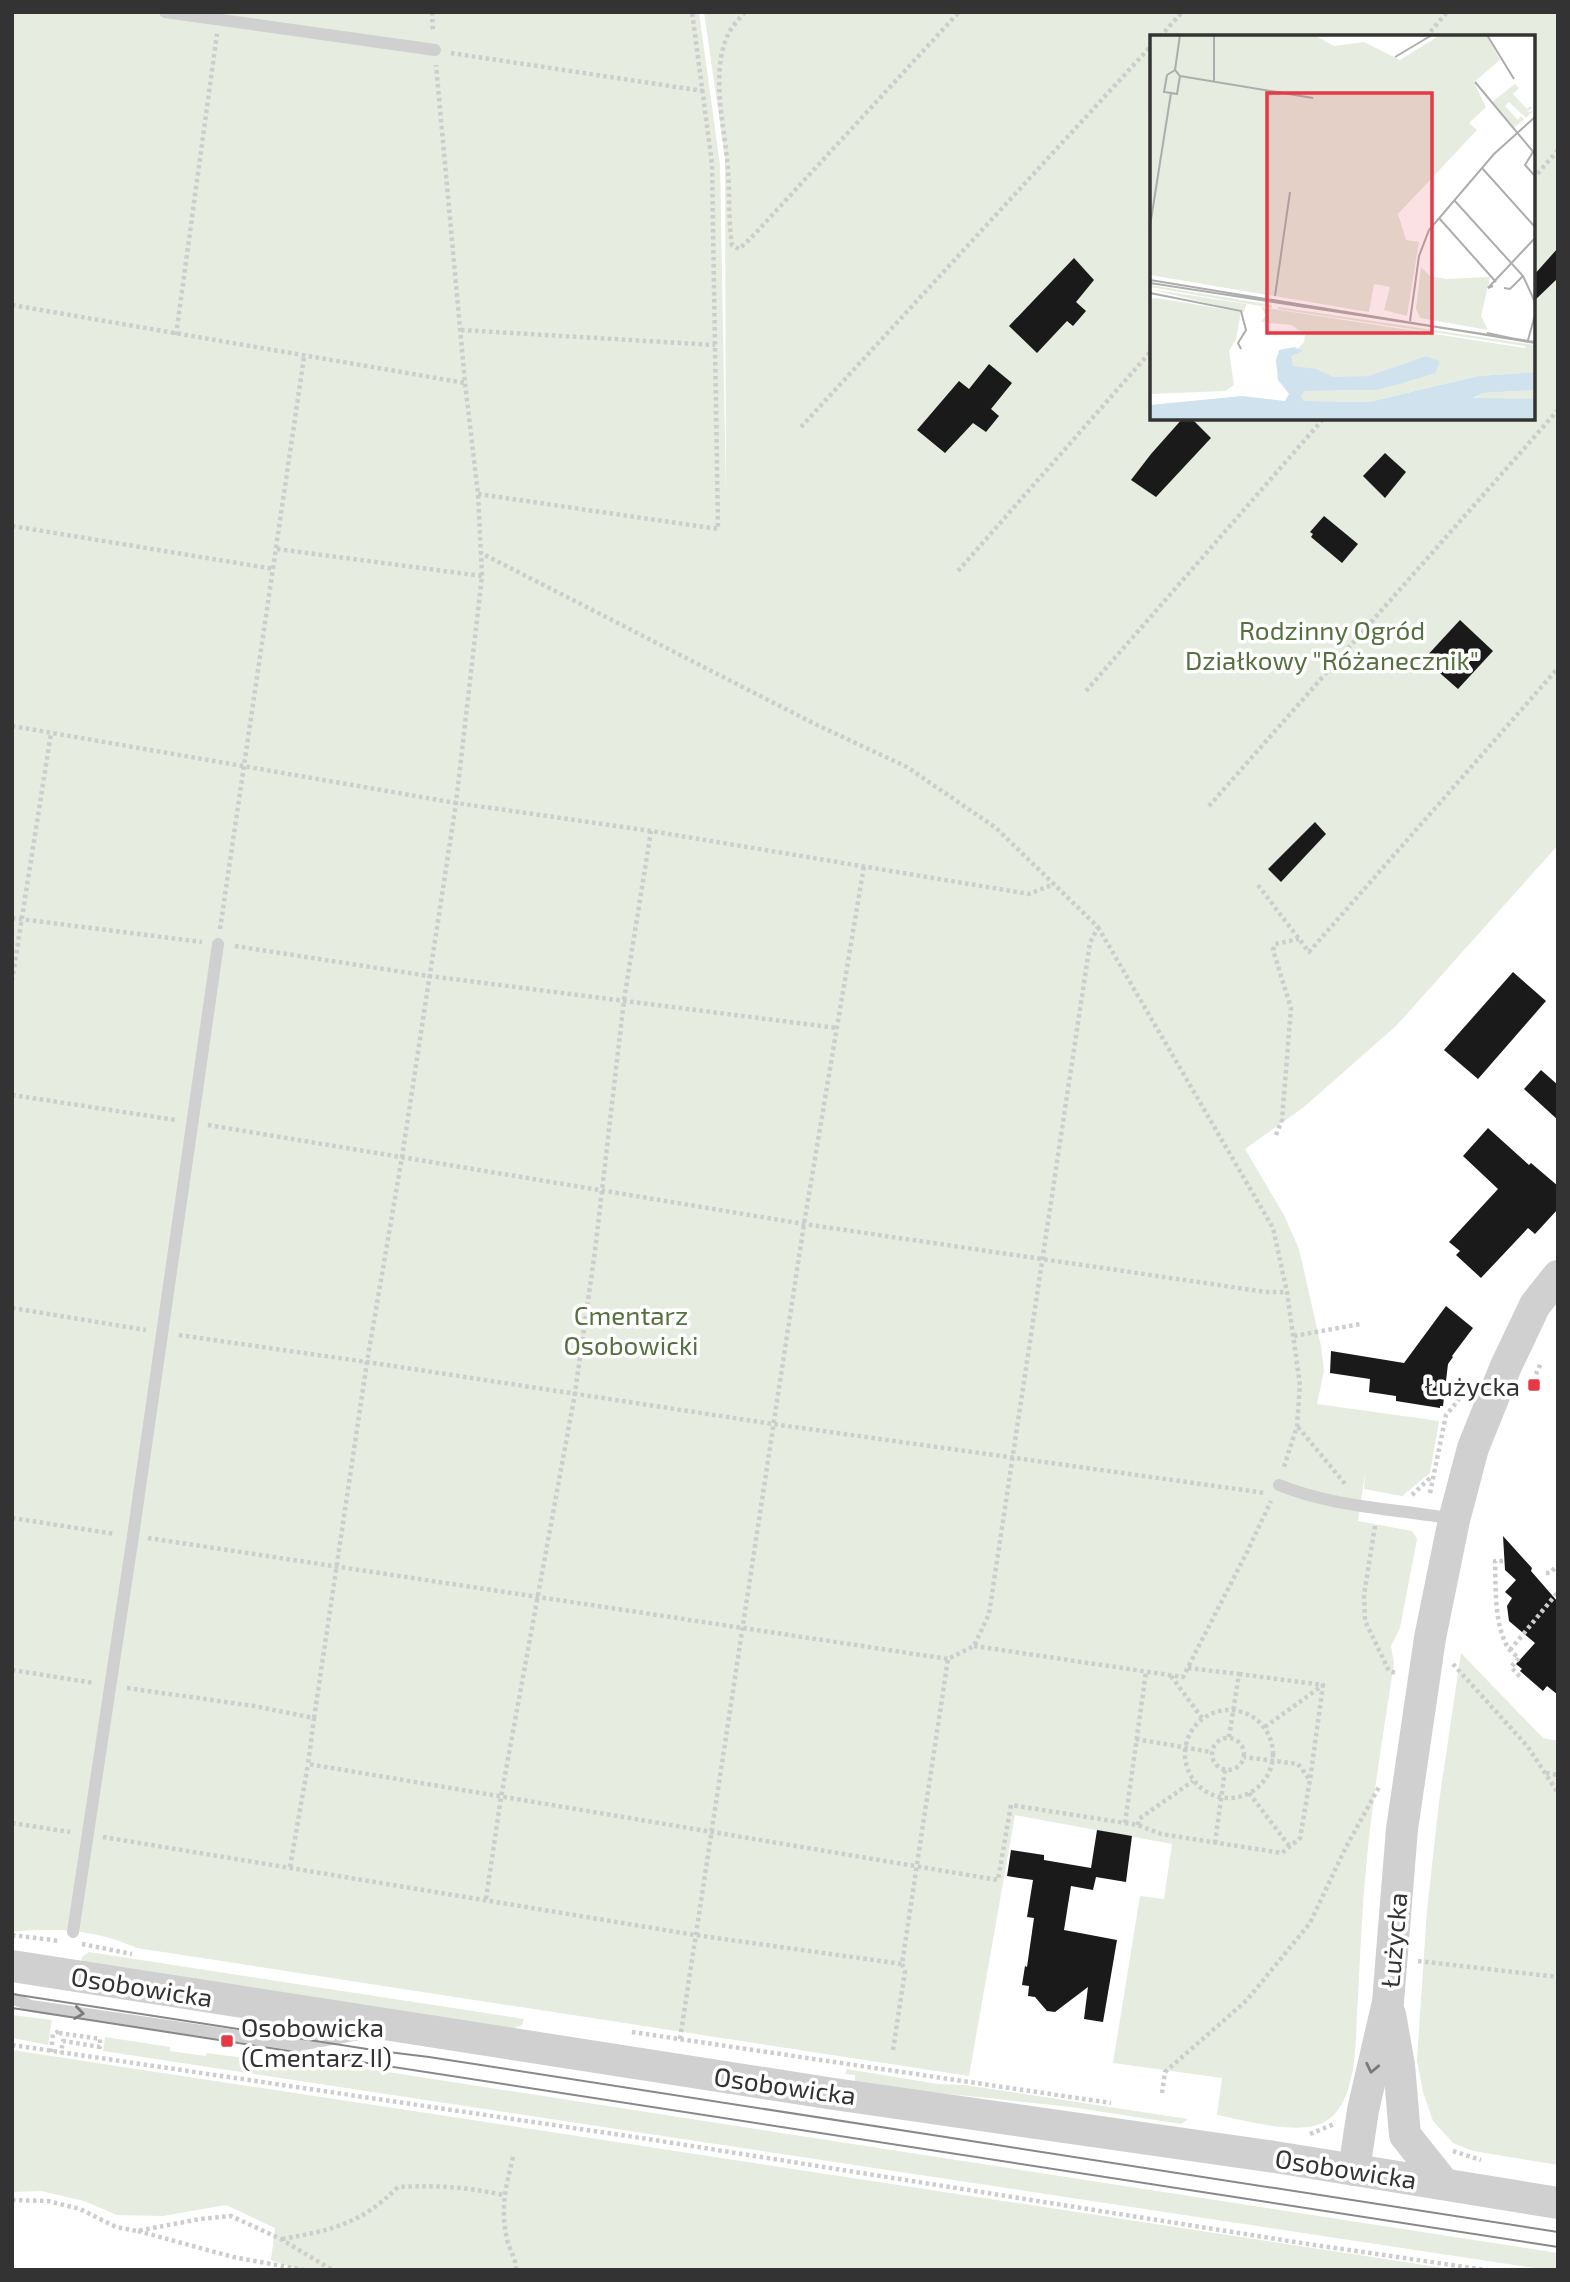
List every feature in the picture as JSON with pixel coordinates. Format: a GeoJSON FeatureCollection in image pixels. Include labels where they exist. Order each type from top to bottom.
{"type":"FeatureCollection","features":[{"type":"Feature","properties":{"kind":"street","name":"Łużycka"},"geometry":{"type":"LineString","coordinates":[[1354,2170],[1363,2110],[1388,2002],[1402,1829],[1430,1638],[1454,1520],[1473,1448],[1506,1366],[1535,1305],[1558,1276]]}},
{"type":"Feature","properties":{"kind":"street","name":"Osobowicka"},"geometry":{"type":"LineString","coordinates":[[12,1966],[1558,2203]]}},
{"type":"Feature","properties":{"kind":"street","name":"Łużycka"},"geometry":{"type":"LineString","coordinates":[[1388,2002],[1399,2065],[1405,2135]]}},
{"type":"Feature","properties":{"kind":"street"},"geometry":{"type":"LineString","coordinates":[[1354,2170],[1373,2163],[1388,2153],[1405,2135],[1444,2184]]}},
{"type":"Feature","properties":{"kind":"lane"},"geometry":{"type":"LineString","coordinates":[[165,12],[435,50]]}},
{"type":"Feature","properties":{"kind":"lane"},"geometry":{"type":"LineString","coordinates":[[73,1932],[134,1536],[218,944]]}},
{"type":"Feature","properties":{"kind":"lane"},"geometry":{"type":"LineString","coordinates":[[1279,1485],[1377,1508],[1454,1520]]}},
{"type":"Feature","properties":{"kind":"lane"},"geometry":{"type":"LineString","coordinates":[[12,1998],[31,2006],[299,2045],[400,2027]]}},
{"type":"Feature","properties":{"kind":"path"},"geometry":{"type":"LineString","coordinates":[[290,1867],[456,803],[482,576],[478,494],[465,383],[432,12]]}},
{"type":"Feature","properties":{"kind":"path"},"geometry":{"type":"LineString","coordinates":[[478,494],[718,529],[712,164],[692,12]]}},
{"type":"Feature","properties":{"kind":"path"},"geometry":{"type":"LineString","coordinates":[[745,12],[734,24],[726,40],[719,77],[728,170],[730,232],[732,245],[739,249],[959,12]]}},
{"type":"Feature","properties":{"kind":"path"},"geometry":{"type":"LineString","coordinates":[[1162,35],[1182,12]]}},
{"type":"Feature","properties":{"kind":"path"},"geometry":{"type":"LineString","coordinates":[[1428,35],[1447,12]]}},
{"type":"Feature","properties":{"kind":"path"},"geometry":{"type":"LineString","coordinates":[[176,335],[218,20]]}},
{"type":"Feature","properties":{"kind":"path"},"geometry":{"type":"LineString","coordinates":[[802,427],[1150,47]]}},
{"type":"Feature","properties":{"kind":"path"},"geometry":{"type":"LineString","coordinates":[[435,50],[703,91]]}},
{"type":"Feature","properties":{"kind":"path"},"geometry":{"type":"LineString","coordinates":[[1535,177],[1558,150]]}},
{"type":"Feature","properties":{"kind":"path"},"geometry":{"type":"LineString","coordinates":[[12,305],[465,383]]}},
{"type":"Feature","properties":{"kind":"path"},"geometry":{"type":"LineString","coordinates":[[460,330],[715,345]]}},
{"type":"Feature","properties":{"kind":"path"},"geometry":{"type":"LineString","coordinates":[[958,571],[1150,352]]}},
{"type":"Feature","properties":{"kind":"path"},"geometry":{"type":"LineString","coordinates":[[218,944],[304,357]]}},
{"type":"Feature","properties":{"kind":"path"},"geometry":{"type":"LineString","coordinates":[[1209,806],[1558,410]]}},
{"type":"Feature","properties":{"kind":"path"},"geometry":{"type":"LineString","coordinates":[[1086,691],[1322,420]]}},
{"type":"Feature","properties":{"kind":"path"},"geometry":{"type":"LineString","coordinates":[[12,526],[274,569]]}},
{"type":"Feature","properties":{"kind":"path"},"geometry":{"type":"LineString","coordinates":[[277,549],[482,576]]}},
{"type":"Feature","properties":{"kind":"path"},"geometry":{"type":"LineString","coordinates":[[481,553],[815,724],[907,767],[996,828],[1098,927],[1273,1228],[1294,1336],[1300,1385],[1297,1426],[1279,1485]]}},
{"type":"Feature","properties":{"kind":"path"},"geometry":{"type":"LineString","coordinates":[[1258,885],[1309,952],[1558,668]]}},
{"type":"Feature","properties":{"kind":"path"},"geometry":{"type":"LineString","coordinates":[[12,726],[456,803],[651,831],[1029,894],[1054,884]]}},
{"type":"Feature","properties":{"kind":"path"},"geometry":{"type":"LineString","coordinates":[[12,981],[51,733]]}},
{"type":"Feature","properties":{"kind":"path"},"geometry":{"type":"LineString","coordinates":[[486,1899],[500,1797],[575,1393],[595,1251],[624,1000],[651,831]]}},
{"type":"Feature","properties":{"kind":"path"},"geometry":{"type":"LineString","coordinates":[[864,866],[804,1224],[680,2039],[1120,2105]]}},
{"type":"Feature","properties":{"kind":"path"},"geometry":{"type":"LineString","coordinates":[[12,918],[218,944],[429,976],[837,1028]]}},
{"type":"Feature","properties":{"kind":"path"},"geometry":{"type":"LineString","coordinates":[[974,1646],[989,1614],[1090,943],[1098,927]]}},
{"type":"Feature","properties":{"kind":"path"},"geometry":{"type":"LineString","coordinates":[[1276,1135],[1282,1120],[1291,1008],[1273,950],[1276,944],[1299,939]]}},
{"type":"Feature","properties":{"kind":"path"},"geometry":{"type":"LineString","coordinates":[[12,1095],[804,1224],[1266,1292],[1286,1292]]}},
{"type":"Feature","properties":{"kind":"path"},"geometry":{"type":"LineString","coordinates":[[12,1308],[161,1333],[773,1424],[1274,1494],[1183,1677],[974,1646],[948,1659],[12,1518]]}},
{"type":"Feature","properties":{"kind":"path"},"geometry":{"type":"LineString","coordinates":[[1294,1336],[1360,1324]]}},
{"type":"Feature","properties":{"kind":"path"},"geometry":{"type":"LineString","coordinates":[[1297,1426],[1351,1490]]}},
{"type":"Feature","properties":{"kind":"path"},"geometry":{"type":"LineString","coordinates":[[1406,1500],[1433,1476]]}},
{"type":"Feature","properties":{"kind":"path"},"geometry":{"type":"LineString","coordinates":[[1377,1508],[1364,1595],[1365,1621],[1389,1671],[1396,1673]]}},
{"type":"Feature","properties":{"kind":"path"},"geometry":{"type":"LineString","coordinates":[[1503,1561],[1495,1561],[1500,1625],[1507,1647],[1519,1658],[1511,1667],[1522,1679]]}},
{"type":"Feature","properties":{"kind":"path"},"geometry":{"type":"LineString","coordinates":[[1546,1573],[1550,1573],[1555,1567],[1558,1570]]}},
{"type":"Feature","properties":{"kind":"path"},"geometry":{"type":"LineString","coordinates":[[1510,1650],[1558,1592]]}},
{"type":"Feature","properties":{"kind":"path"},"geometry":{"type":"LineString","coordinates":[[893,2050],[905,1971],[902,1964],[948,1659]]}},
{"type":"Feature","properties":{"kind":"path"},"geometry":{"type":"LineString","coordinates":[[1453,1663],[1528,1747],[1558,1793]]}},
{"type":"Feature","properties":{"kind":"path"},"geometry":{"type":"LineString","coordinates":[[1188,1668],[1323,1685]]}},
{"type":"Feature","properties":{"kind":"path"},"geometry":{"type":"LineString","coordinates":[[12,1670],[254,1706],[314,1718]]}},
{"type":"Feature","properties":{"kind":"path"},"geometry":{"type":"LineString","coordinates":[[1125,1823],[1146,1672]]}},
{"type":"Feature","properties":{"kind":"path"},"geometry":{"type":"LineString","coordinates":[[1229,1737],[1239,1674]]}},
{"type":"Feature","properties":{"kind":"path"},"geometry":{"type":"LineString","coordinates":[[1171,1675],[1202,1718]]}},
{"type":"Feature","properties":{"kind":"path"},"geometry":{"type":"LineString","coordinates":[[308,1764],[998,1880],[1011,1805],[1138,1825],[1161,1834],[1282,1853],[1300,1838],[1323,1685]]}},
{"type":"Feature","properties":{"kind":"path"},"geometry":{"type":"LineString","coordinates":[[1265,1727],[1323,1685]]}},
{"type":"Feature","properties":{"kind":"path"},"geometry":{"type":"LineString","coordinates":[[1234,1709],[1252,1715],[1265,1727],[1272,1743],[1273,1761],[1267,1777],[1249,1793],[1240,1797],[1223,1798],[1206,1793],[1193,1781],[1186,1765],[1185,1748],[1190,1731],[1202,1718],[1217,1710],[1234,1709]]}},
{"type":"Feature","properties":{"kind":"path"},"geometry":{"type":"LineString","coordinates":[[1229,1737],[1239,1742],[1244,1757],[1236,1769],[1225,1770],[1216,1765],[1211,1752],[1217,1741],[1229,1737]]}},
{"type":"Feature","properties":{"kind":"path"},"geometry":{"type":"LineString","coordinates":[[1136,1739],[1211,1752]]}},
{"type":"Feature","properties":{"kind":"path"},"geometry":{"type":"LineString","coordinates":[[1244,1757],[1298,1764],[1310,1780]]}},
{"type":"Feature","properties":{"kind":"path"},"geometry":{"type":"LineString","coordinates":[[1215,1843],[1225,1770]]}},
{"type":"Feature","properties":{"kind":"path"},"geometry":{"type":"LineString","coordinates":[[1546,1773],[1558,1775]]}},
{"type":"Feature","properties":{"kind":"path"},"geometry":{"type":"LineString","coordinates":[[1138,1825],[1139,1819],[1193,1781]]}},
{"type":"Feature","properties":{"kind":"path"},"geometry":{"type":"LineString","coordinates":[[1162,2093],[1165,2072],[1247,2000],[1310,1923],[1345,1849],[1379,1787]]}},
{"type":"Feature","properties":{"kind":"path"},"geometry":{"type":"LineString","coordinates":[[1249,1793],[1290,1847]]}},
{"type":"Feature","properties":{"kind":"path"},"geometry":{"type":"LineString","coordinates":[[12,1823],[695,1935],[902,1964]]}},
{"type":"Feature","properties":{"kind":"path"},"geometry":{"type":"LineString","coordinates":[[1418,1961],[1558,1977]]}},
{"type":"Feature","properties":{"kind":"path"},"geometry":{"type":"LineString","coordinates":[[51,2052],[56,2033],[100,2039],[100,2047],[63,2041],[61,2053]]}},
{"type":"Feature","properties":{"kind":"path"},"geometry":{"type":"LineString","coordinates":[[12,2045],[648,2139],[1486,2270]]}},
{"type":"Feature","properties":{"kind":"path"},"geometry":{"type":"LineString","coordinates":[[1450,2150],[1485,2161]]}},
{"type":"Feature","properties":{"kind":"path"},"geometry":{"type":"LineString","coordinates":[[513,2157],[503,2195],[507,2242],[516,2259],[516,2270]]}},
{"type":"Feature","properties":{"kind":"path"},"geometry":{"type":"LineString","coordinates":[[281,2239],[323,2232],[356,2220],[385,2200],[398,2187],[430,2185],[470,2188],[503,2195]]}},
{"type":"Feature","properties":{"kind":"path"},"geometry":{"type":"LineString","coordinates":[[12,2200],[48,2200],[80,2209],[116,2227],[233,2257],[304,2270]]}},
{"type":"Feature","properties":{"kind":"path"},"geometry":{"type":"LineString","coordinates":[[137,2231],[231,2216],[281,2239],[332,2270]]}},
{"type":"Feature","properties":{"kind":"green space","name":"Cmentarz Osobowicki"},"geometry":{"type":"Polygon","coordinates":[[[12,12],[699,12],[720,165],[726,496],[725,158],[704,12],[1558,12],[1558,845],[1397,1025],[1304,1107],[1245,1149],[1284,1215],[1299,1249],[1324,1371],[1317,1404],[1439,1421],[1430,1473],[1402,1496],[1364,1489],[1365,1473],[1358,1521],[1412,1531],[1417,1539],[1400,1628],[1391,1646],[1394,1663],[1365,1879],[1354,2059],[1347,2091],[1338,2110],[1326,2121],[1302,2128],[1273,2126],[1217,2115],[1222,2078],[1113,2063],[1140,1896],[1164,1899],[1172,1844],[1015,1815],[969,2076],[137,1948],[106,1937],[76,1931],[12,1932],[12,12]]]}},
{"type":"Feature","properties":{"kind":"green space"},"geometry":{"type":"Polygon","coordinates":[[[1461,1653],[1543,1738],[1558,1741],[1558,2165],[1473,2151],[1453,2143],[1433,2121],[1423,2092],[1417,2060],[1427,1910],[1439,1802],[1461,1653]]]}},
{"type":"Feature","properties":{"kind":"green space"},"geometry":{"type":"Polygon","coordinates":[[[89,1952],[524,2019],[522,2025],[505,2032],[80,1965],[82,1957],[89,1952]]]}},
{"type":"Feature","properties":{"kind":"green space"},"geometry":{"type":"Polygon","coordinates":[[[12,2015],[52,2020],[48,2045],[12,2038],[12,2015]]]}},
{"type":"Feature","properties":{"kind":"green space"},"geometry":{"type":"Polygon","coordinates":[[[105,2037],[170,2047],[170,2051],[206,2056],[207,2053],[308,2067],[310,2060],[1558,2253],[1558,2270],[103,2051],[105,2037]]]}},
{"type":"Feature","properties":{"kind":"green space"},"geometry":{"type":"Polygon","coordinates":[[[12,2050],[1457,2270],[300,2270],[271,2260],[275,2228],[226,2205],[163,2216],[117,2215],[84,2201],[41,2191],[12,2192],[12,2050]]]}},
{"type":"Feature","properties":{"kind":"green space"},"geometry":{"type":"Polygon","coordinates":[[[847,2069],[1188,2119],[1181,2124],[1071,2107],[855,2084],[855,2075],[845,2074],[847,2069]]]}},
{"type":"Feature","properties":{"kind":"building"},"geometry":{"type":"Polygon","coordinates":[[[1558,248],[1558,278],[1535,300],[1535,274],[1558,248]]]}},
{"type":"Feature","properties":{"kind":"building"},"geometry":{"type":"Polygon","coordinates":[[[1074,258],[1094,280],[1076,302],[1086,311],[1073,326],[1067,321],[1037,353],[1009,326],[1074,258]]]}},
{"type":"Feature","properties":{"kind":"building"},"geometry":{"type":"Polygon","coordinates":[[[989,364],[1012,383],[991,409],[999,416],[986,432],[973,423],[945,453],[917,430],[959,381],[969,389],[989,364]]]}},
{"type":"Feature","properties":{"kind":"building"},"geometry":{"type":"Polygon","coordinates":[[[1181,420],[1193,420],[1211,438],[1156,497],[1131,480],[1181,420]]]}},
{"type":"Feature","properties":{"kind":"building"},"geometry":{"type":"Polygon","coordinates":[[[1385,453],[1406,472],[1385,498],[1363,476],[1385,453]]]}},
{"type":"Feature","properties":{"kind":"building"},"geometry":{"type":"Polygon","coordinates":[[[1324,516],[1358,544],[1342,563],[1311,537],[1313,534],[1310,532],[1324,516]]]}},
{"type":"Feature","properties":{"kind":"building"},"geometry":{"type":"Polygon","coordinates":[[[1460,620],[1493,651],[1458,689],[1424,659],[1460,620]]]}},
{"type":"Feature","properties":{"kind":"building"},"geometry":{"type":"Polygon","coordinates":[[[1315,822],[1326,834],[1281,882],[1268,869],[1315,822]]]}},
{"type":"Feature","properties":{"kind":"building"},"geometry":{"type":"Polygon","coordinates":[[[1513,972],[1546,1001],[1478,1079],[1444,1050],[1513,972]]]}},
{"type":"Feature","properties":{"kind":"building"},"geometry":{"type":"Polygon","coordinates":[[[1541,1070],[1558,1085],[1558,1120],[1524,1089],[1541,1070]]]}},
{"type":"Feature","properties":{"kind":"building"},"geometry":{"type":"Polygon","coordinates":[[[1488,1128],[1529,1165],[1531,1163],[1558,1186],[1558,1209],[1535,1234],[1528,1228],[1481,1278],[1456,1255],[1460,1251],[1449,1242],[1498,1189],[1463,1156],[1488,1128]]]}},
{"type":"Feature","properties":{"kind":"building"},"geometry":{"type":"Polygon","coordinates":[[[1446,1306],[1473,1328],[1448,1364],[1443,1406],[1440,1408],[1396,1401],[1396,1396],[1369,1392],[1370,1379],[1330,1373],[1331,1351],[1404,1363],[1446,1306]]]}},
{"type":"Feature","properties":{"kind":"building"},"geometry":{"type":"Polygon","coordinates":[[[1503,1536],[1558,1602],[1558,1695],[1547,1686],[1543,1691],[1520,1671],[1522,1669],[1516,1664],[1535,1643],[1509,1621],[1507,1606],[1512,1598],[1505,1592],[1516,1580],[1505,1570],[1503,1536]]]}},
{"type":"Feature","properties":{"kind":"building"},"geometry":{"type":"Polygon","coordinates":[[[1097,1830],[1132,1836],[1126,1882],[1096,1877],[1093,1890],[1071,1886],[1064,1930],[1117,1940],[1103,2022],[1084,2019],[1088,1987],[1055,2012],[1047,2011],[1035,1997],[1028,1996],[1029,1986],[1022,1985],[1034,1918],[1027,1917],[1033,1880],[1007,1876],[1011,1850],[1044,1855],[1044,1860],[1091,1868],[1097,1830]]]}},
{"type":"Feature","properties":{"kind":"tram line"},"geometry":{"type":"LineString","coordinates":[[12,1994],[1558,2232]]}},
{"type":"Feature","properties":{"kind":"tram line"},"geometry":{"type":"LineString","coordinates":[[12,2008],[1558,2247]]}},
{"type":"Feature","properties":{"kind":"place","name":"Łużycka"},"geometry":{"type":"Point","coordinates":[1534,1385]}},
{"type":"Feature","properties":{"kind":"place","name":"Osobowicka (Cmentarz II)"},"geometry":{"type":"Point","coordinates":[227,2041]}},
{"type":"Feature","properties":{"kind":"park label","name":"Rodzinny Ogród Działkowy \"Różanecznik\""},"geometry":{"type":"Point","coordinates":[1332,644]}}]}
